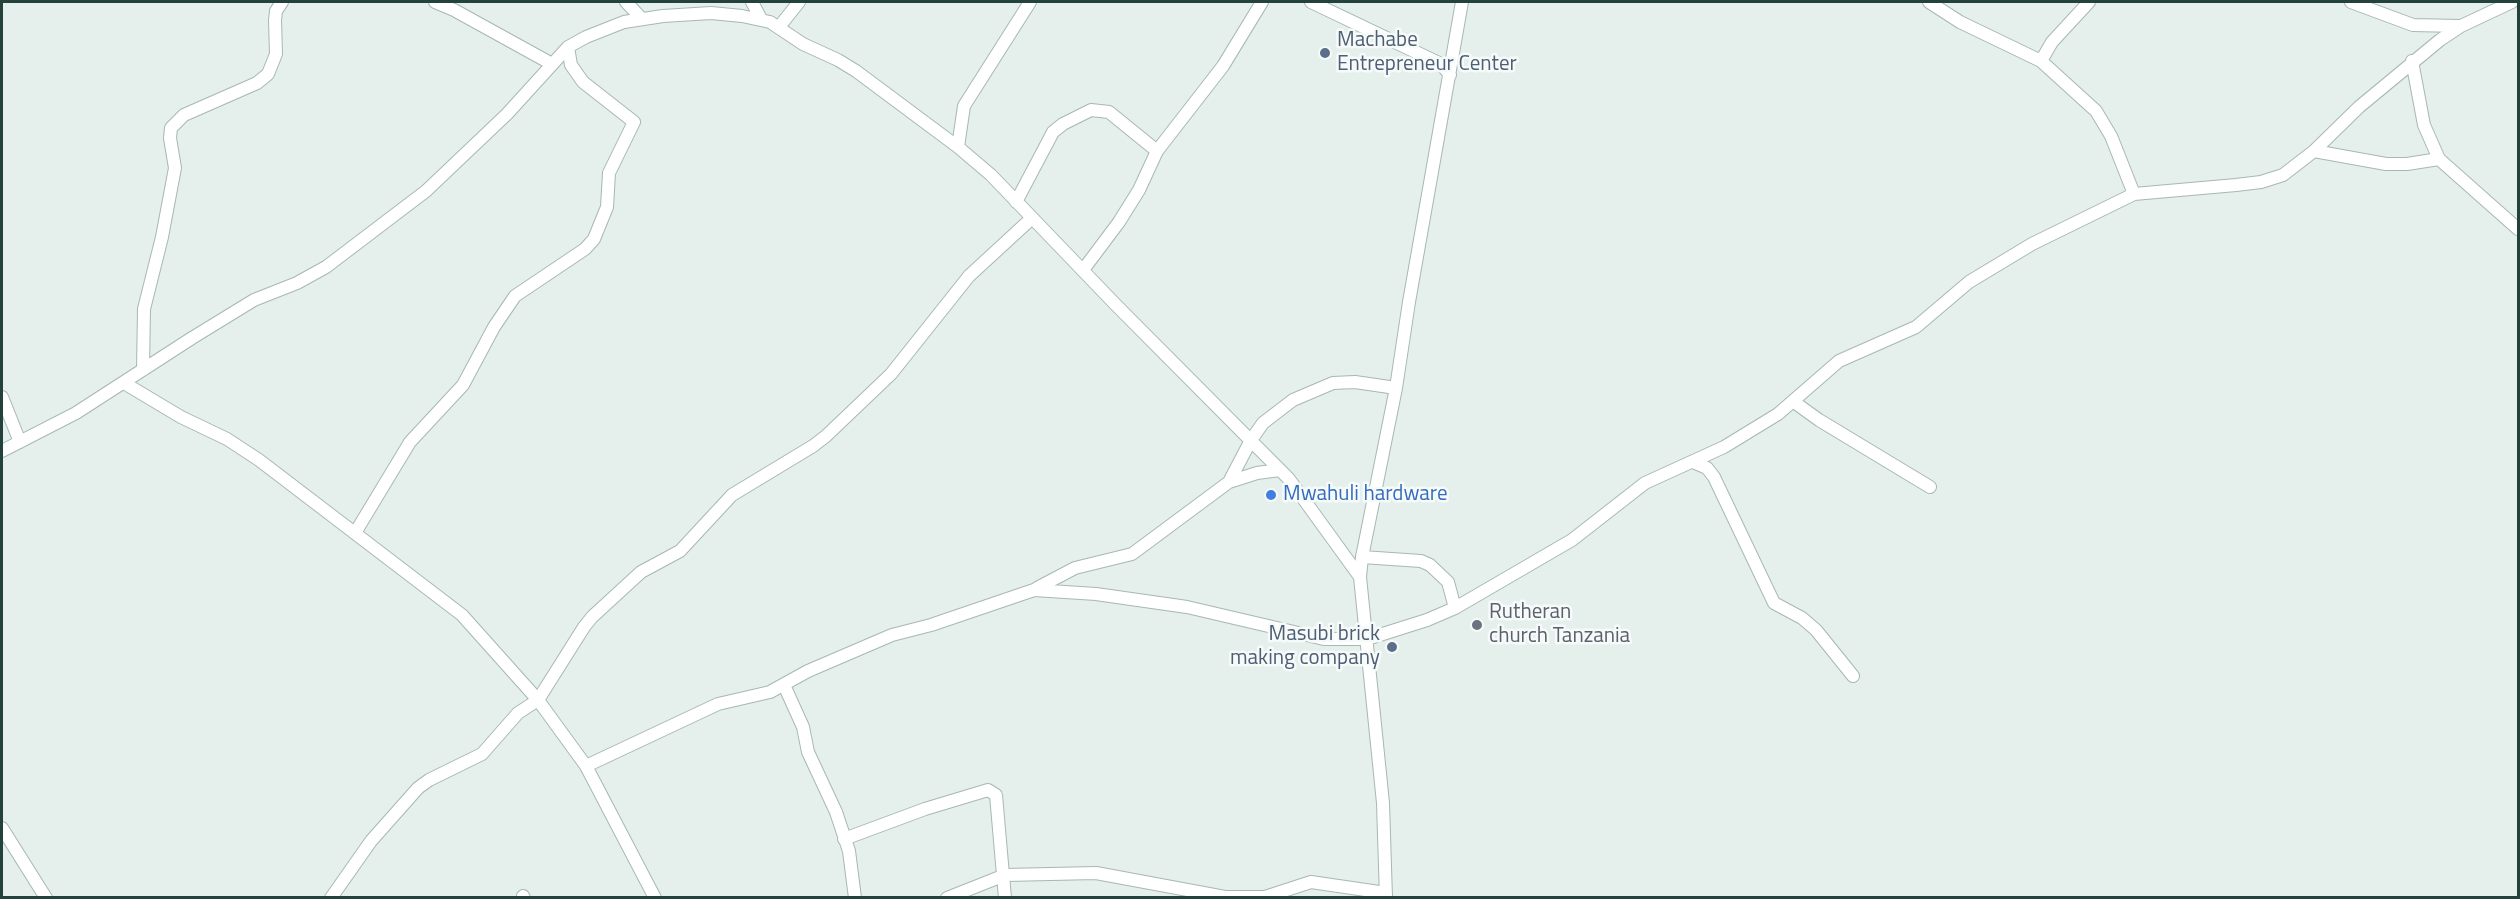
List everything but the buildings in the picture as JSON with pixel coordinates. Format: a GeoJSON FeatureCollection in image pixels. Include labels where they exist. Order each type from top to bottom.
{"type":"FeatureCollection","features":[{"type":"Feature","properties":{"kind":"street"},"geometry":{"type":"LineString","coordinates":[[143,370],[144,309],[162,237],[174,168],[171,128],[184,115],[257,83],[268,74],[276,54],[276,11],[282,2]]}},
{"type":"Feature","properties":{"kind":"street"},"geometry":{"type":"LineString","coordinates":[[435,2],[452,5],[552,64]]}},
{"type":"Feature","properties":{"kind":"street"},"geometry":{"type":"LineString","coordinates":[[626,2],[642,19]]}},
{"type":"Feature","properties":{"kind":"street"},"geometry":{"type":"LineString","coordinates":[[711,13],[718,2]]}},
{"type":"Feature","properties":{"kind":"street"},"geometry":{"type":"LineString","coordinates":[[752,2],[761,19]]}},
{"type":"Feature","properties":{"kind":"street"},"geometry":{"type":"LineString","coordinates":[[779,27],[799,2]]}},
{"type":"Feature","properties":{"kind":"street"},"geometry":{"type":"LineString","coordinates":[[958,147],[964,106],[1030,2]]}},
{"type":"Feature","properties":{"kind":"street"},"geometry":{"type":"LineString","coordinates":[[1083,270],[1139,190],[1157,151],[1223,66],[1262,2]]}},
{"type":"Feature","properties":{"kind":"street"},"geometry":{"type":"LineString","coordinates":[[1311,2],[1441,64],[1450,75]]}},
{"type":"Feature","properties":{"kind":"street"},"geometry":{"type":"LineString","coordinates":[[946,897],[1005,875],[1096,873],[1225,897],[1265,897],[1311,882],[1386,895],[1383,803],[1360,577],[1396,388],[1462,2]]}},
{"type":"Feature","properties":{"kind":"street"},"geometry":{"type":"LineString","coordinates":[[1929,2],[1960,22],[2041,61],[2104,120],[2134,194]]}},
{"type":"Feature","properties":{"kind":"street"},"geometry":{"type":"LineString","coordinates":[[2041,61],[2052,42],[2089,2]]}},
{"type":"Feature","properties":{"kind":"street"},"geometry":{"type":"LineString","coordinates":[[2351,2],[2413,25],[2461,26]]}},
{"type":"Feature","properties":{"kind":"street"},"geometry":{"type":"LineString","coordinates":[[1034,590],[1096,594],[1169,604],[1324,639],[1367,639],[1426,620],[1455,608],[1572,540],[1639,486],[1724,447],[1778,414],[1839,361],[1916,327],[1969,282],[2001,261],[2134,194],[2261,182],[2283,175],[2314,151],[2359,107],[2412,61],[2461,26],[2512,2]]}},
{"type":"Feature","properties":{"kind":"street"},"geometry":{"type":"LineString","coordinates":[[3,449],[76,413],[254,300],[297,283],[326,267],[426,191],[507,114],[568,47],[606,28],[642,19],[711,13],[761,19],[856,71],[958,147],[991,175],[1280,470],[1326,527],[1360,577]]}},
{"type":"Feature","properties":{"kind":"street"},"geometry":{"type":"LineString","coordinates":[[355,532],[410,442],[463,385],[494,327],[515,296],[585,249],[594,239],[607,207],[609,173],[634,122],[583,82],[571,65],[568,47]]}},
{"type":"Feature","properties":{"kind":"street"},"geometry":{"type":"LineString","coordinates":[[2412,61],[2424,125],[2439,159],[2518,229]]}},
{"type":"Feature","properties":{"kind":"street"},"geometry":{"type":"LineString","coordinates":[[1016,202],[1053,132],[1063,124],[1091,110],[1108,112],[1157,151]]}},
{"type":"Feature","properties":{"kind":"street"},"geometry":{"type":"LineString","coordinates":[[2314,151],[2386,164],[2407,164],[2439,159]]}},
{"type":"Feature","properties":{"kind":"street"},"geometry":{"type":"LineString","coordinates":[[331,897],[371,841],[418,788],[429,780],[482,754],[518,713],[538,700],[577,636],[592,617],[641,572],[680,551],[732,495],[826,436],[891,374],[969,276],[1032,218]]}},
{"type":"Feature","properties":{"kind":"street"},"geometry":{"type":"LineString","coordinates":[[1229,482],[1251,440],[1275,412],[1293,400],[1323,386],[1355,382],[1396,388]]}},
{"type":"Feature","properties":{"kind":"street"},"geometry":{"type":"LineString","coordinates":[[124,383],[259,460],[462,615],[538,700],[586,766],[655,897]]}},
{"type":"Feature","properties":{"kind":"street"},"geometry":{"type":"LineString","coordinates":[[2,397],[20,442]]}},
{"type":"Feature","properties":{"kind":"street"},"geometry":{"type":"LineString","coordinates":[[1794,402],[1819,420],[1930,487]]}},
{"type":"Feature","properties":{"kind":"street"},"geometry":{"type":"LineString","coordinates":[[1693,462],[1707,468],[1714,477],[1774,603],[1802,618],[1816,630],[1853,675]]}},
{"type":"Feature","properties":{"kind":"street"},"geometry":{"type":"LineString","coordinates":[[586,766],[718,704],[770,692],[808,671],[892,635],[931,625],[1034,590],[1075,568],[1132,554],[1229,482],[1257,473],[1280,470]]}},
{"type":"Feature","properties":{"kind":"street"},"geometry":{"type":"LineString","coordinates":[[1362,557],[1421,561],[1430,565],[1448,582],[1455,608]]}},
{"type":"Feature","properties":{"kind":"street"},"geometry":{"type":"LineString","coordinates":[[784,685],[803,727],[808,752],[836,812],[851,862],[855,897]]}},
{"type":"Feature","properties":{"kind":"street"},"geometry":{"type":"LineString","coordinates":[[844,839],[925,808],[988,790],[996,795],[1005,875],[1005,897]]}},
{"type":"Feature","properties":{"kind":"street"},"geometry":{"type":"LineString","coordinates":[[2,828],[46,897]]}},
{"type":"Feature","properties":{"kind":"place","name":"Machabe Entrepreneur Center"},"geometry":{"type":"Point","coordinates":[1325,53]}},
{"type":"Feature","properties":{"kind":"place","name":"Mwahuli hardware"},"geometry":{"type":"Point","coordinates":[1271,495]}},
{"type":"Feature","properties":{"kind":"place","name":"Rutheran church Tanzania"},"geometry":{"type":"Point","coordinates":[1477,625]}},
{"type":"Feature","properties":{"kind":"place","name":"Masubi brick making company"},"geometry":{"type":"Point","coordinates":[1392,647]}}]}
